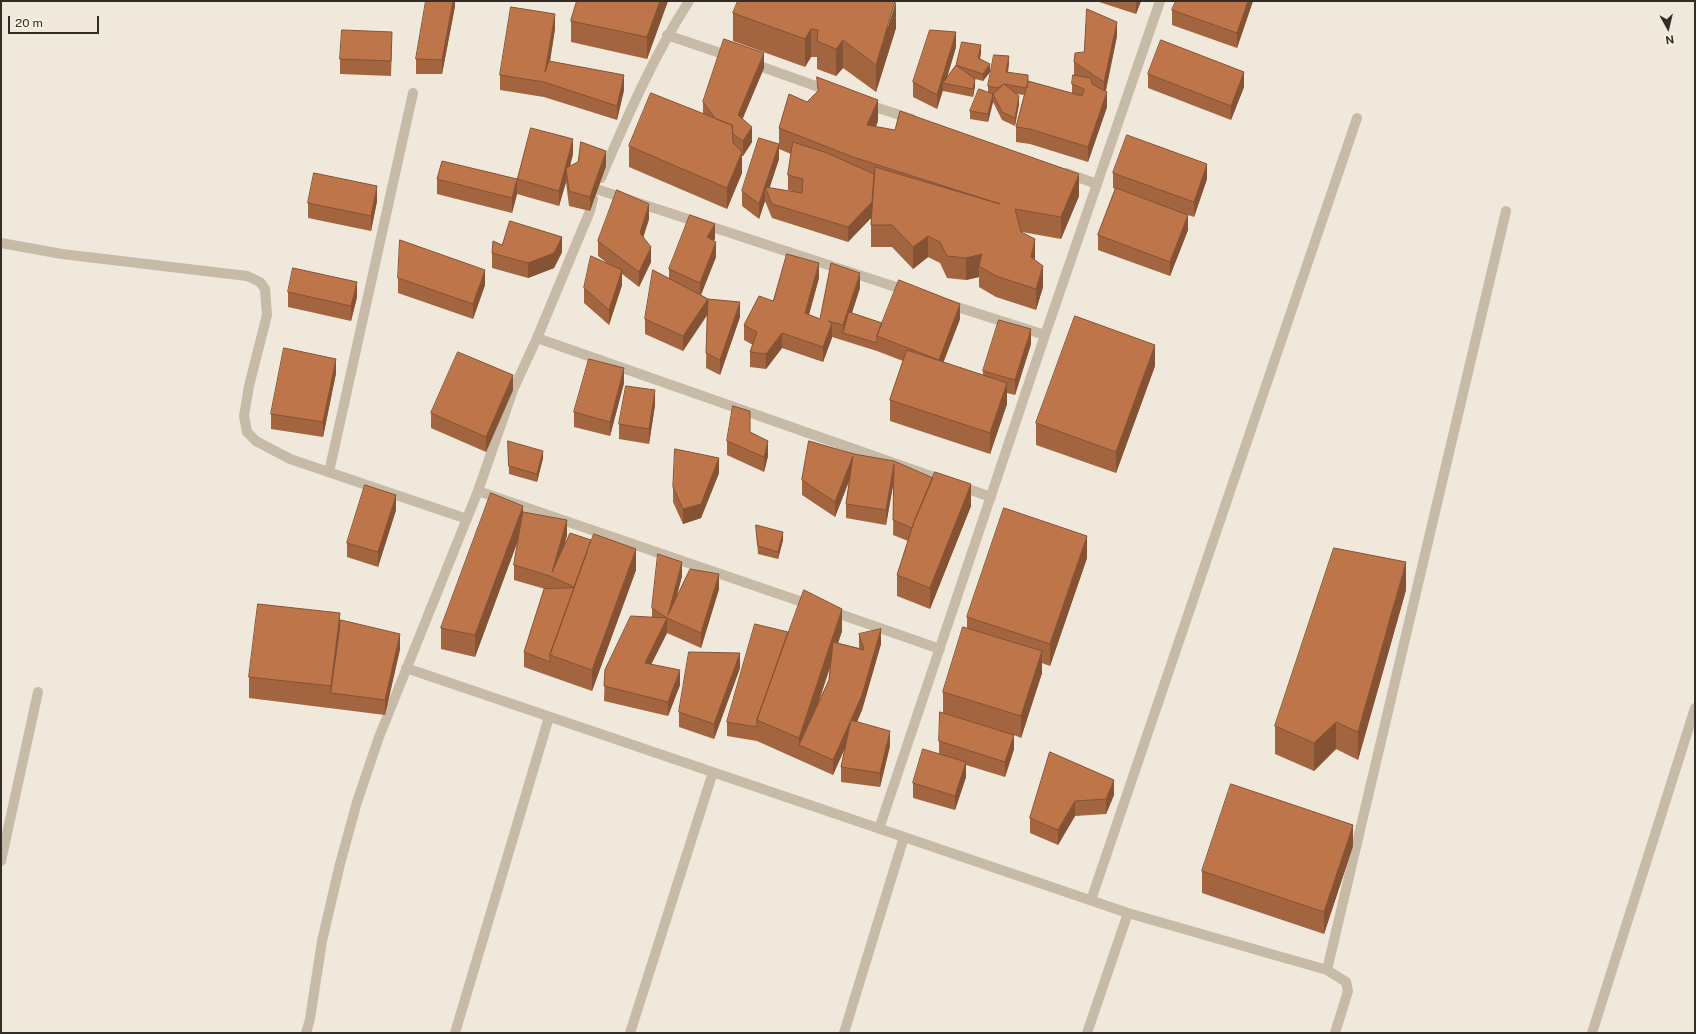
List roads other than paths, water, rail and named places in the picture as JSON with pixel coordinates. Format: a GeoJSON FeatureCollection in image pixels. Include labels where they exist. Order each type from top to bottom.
{"type":"FeatureCollection","features":[{"type":"Feature","properties":{"kind":"street"},"geometry":{"type":"LineString","coordinates":[[306,1033],[310,1019],[322,941],[340,864],[357,802],[379,737],[478,491],[513,390],[537,338],[590,212],[596,189],[632,105],[668,35],[689,1]]}},
{"type":"Feature","properties":{"kind":"street"},"geometry":{"type":"LineString","coordinates":[[880,829],[1045,335],[1160,1]]}},
{"type":"Feature","properties":{"kind":"street"},"geometry":{"type":"LineString","coordinates":[[668,35],[838,94]]}},
{"type":"Feature","properties":{"kind":"street"},"geometry":{"type":"LineString","coordinates":[[329,472],[413,93]]}},
{"type":"Feature","properties":{"kind":"street"},"geometry":{"type":"LineString","coordinates":[[860,101],[919,122]]}},
{"type":"Feature","properties":{"kind":"street"},"geometry":{"type":"LineString","coordinates":[[1091,900],[1357,118]]}},
{"type":"Feature","properties":{"kind":"street"},"geometry":{"type":"LineString","coordinates":[[1060,171],[1097,184]]}},
{"type":"Feature","properties":{"kind":"street"},"geometry":{"type":"LineString","coordinates":[[596,189],[918,294]]}},
{"type":"Feature","properties":{"kind":"street"},"geometry":{"type":"LineString","coordinates":[[1327,970],[1506,211]]}},
{"type":"Feature","properties":{"kind":"street"},"geometry":{"type":"LineString","coordinates":[[1,243],[62,254],[247,276],[260,282],[265,288],[267,315],[249,386],[244,416],[247,432],[256,441],[290,459],[466,519]]}},
{"type":"Feature","properties":{"kind":"street"},"geometry":{"type":"LineString","coordinates":[[940,301],[1045,335]]}},
{"type":"Feature","properties":{"kind":"street"},"geometry":{"type":"LineString","coordinates":[[537,338],[991,497]]}},
{"type":"Feature","properties":{"kind":"street"},"geometry":{"type":"LineString","coordinates":[[478,491],[940,649]]}},
{"type":"Feature","properties":{"kind":"street"},"geometry":{"type":"LineString","coordinates":[[406,668],[1128,913],[1327,970],[1346,982],[1348,992],[1335,1033]]}},
{"type":"Feature","properties":{"kind":"street"},"geometry":{"type":"LineString","coordinates":[[1,861],[38,692]]}},
{"type":"Feature","properties":{"kind":"street"},"geometry":{"type":"LineString","coordinates":[[1592,1033],[1695,708]]}},
{"type":"Feature","properties":{"kind":"street"},"geometry":{"type":"LineString","coordinates":[[455,1033],[549,717]]}},
{"type":"Feature","properties":{"kind":"street"},"geometry":{"type":"LineString","coordinates":[[630,1033],[713,772]]}},
{"type":"Feature","properties":{"kind":"street"},"geometry":{"type":"LineString","coordinates":[[844,1033],[904,837]]}},
{"type":"Feature","properties":{"kind":"street"},"geometry":{"type":"LineString","coordinates":[[1087,1033],[1128,913]]}}]}
